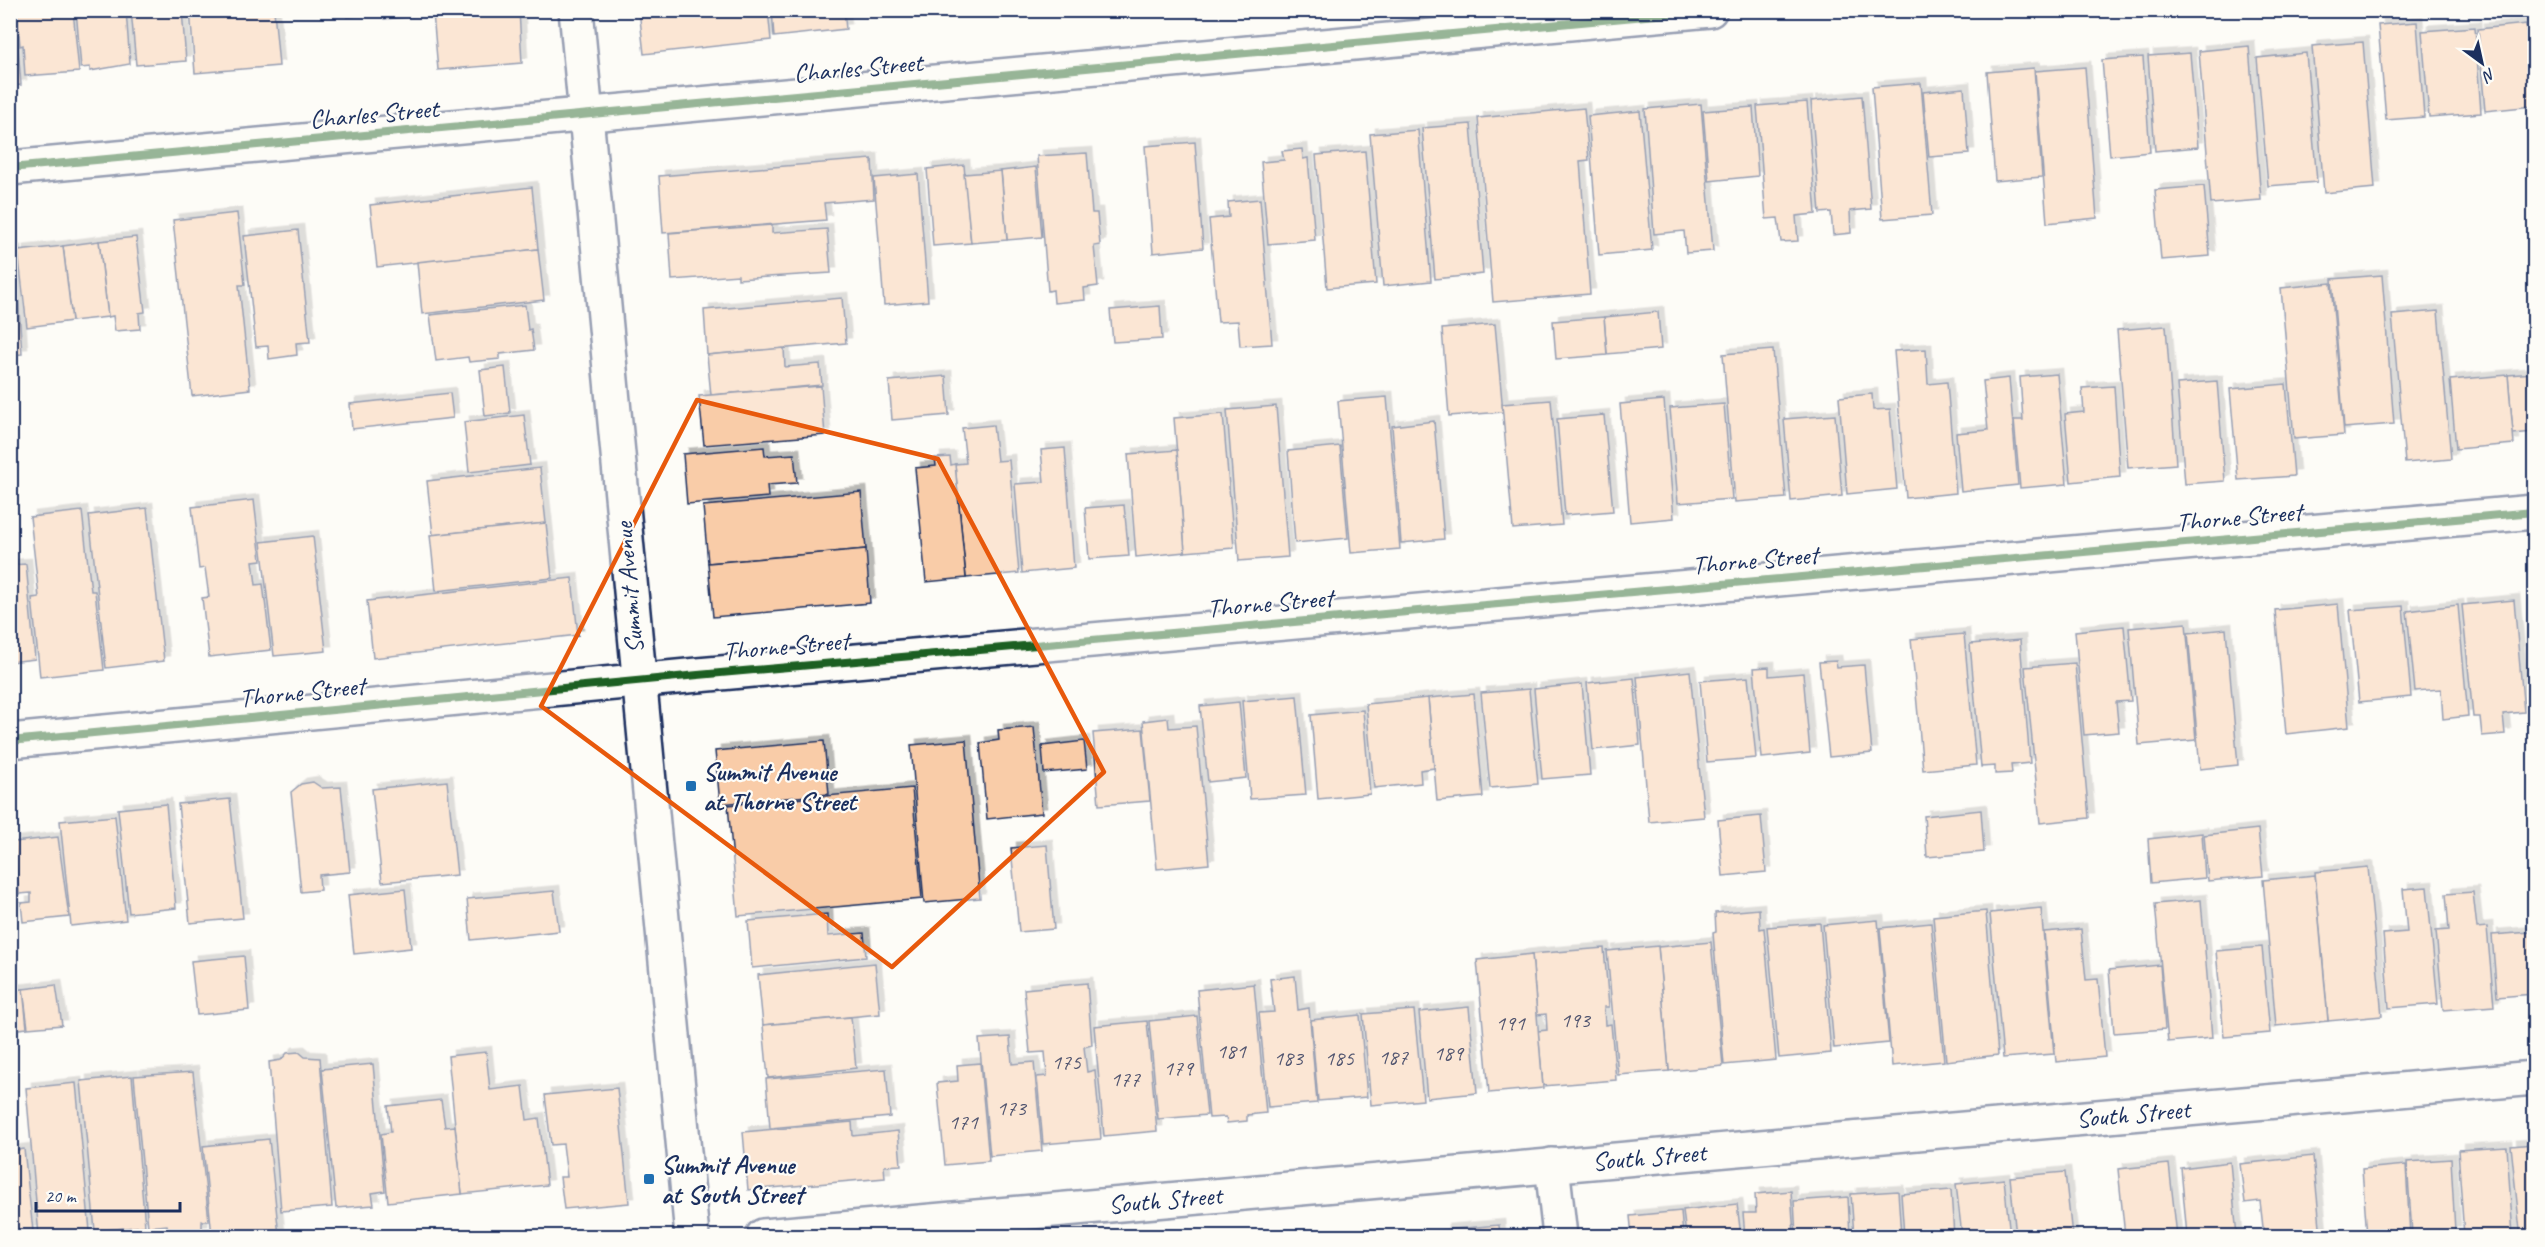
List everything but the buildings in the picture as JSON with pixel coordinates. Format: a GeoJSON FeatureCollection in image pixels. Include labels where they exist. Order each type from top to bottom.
{"type":"FeatureCollection","features":[{"type":"Feature","properties":{"kind":"street","name":"Summit Avenue"},"geometry":{"type":"LineString","coordinates":[[576,10],[692,1236]]}},
{"type":"Feature","properties":{"kind":"street","name":"Charles Street"},"geometry":{"type":"LineString","coordinates":[[10,168],[1710,10]]}},
{"type":"Feature","properties":{"kind":"street","name":"Thorne Street"},"geometry":{"type":"LineString","coordinates":[[10,741],[638,681],[2535,512]]}},
{"type":"Feature","properties":{"kind":"street","name":"South Street"},"geometry":{"type":"LineString","coordinates":[[763,1236],[2535,1078]]}},
{"type":"Feature","properties":{"kind":"street"},"geometry":{"type":"LineString","coordinates":[[1552,1165],[1560,1236]]}},
{"type":"Feature","properties":{"kind":"highlighted area"},"geometry":{"type":"Polygon","coordinates":[[[697,400],[938,459],[1104,772],[892,967],[541,706],[697,400]]]}},
{"type":"Feature","properties":{"kind":"cycle path"},"geometry":{"type":"LineString","coordinates":[[10,168],[1710,10]]}},
{"type":"Feature","properties":{"kind":"cycle path"},"geometry":{"type":"LineString","coordinates":[[10,741],[698,675],[2534,512]]}},
{"type":"Feature","properties":{"kind":"place","name":"Summit Avenue at Thorne Street"},"geometry":{"type":"Point","coordinates":[691,786]}},
{"type":"Feature","properties":{"kind":"place","name":"Summit Avenue at South Street"},"geometry":{"type":"Point","coordinates":[649,1179]}}]}
